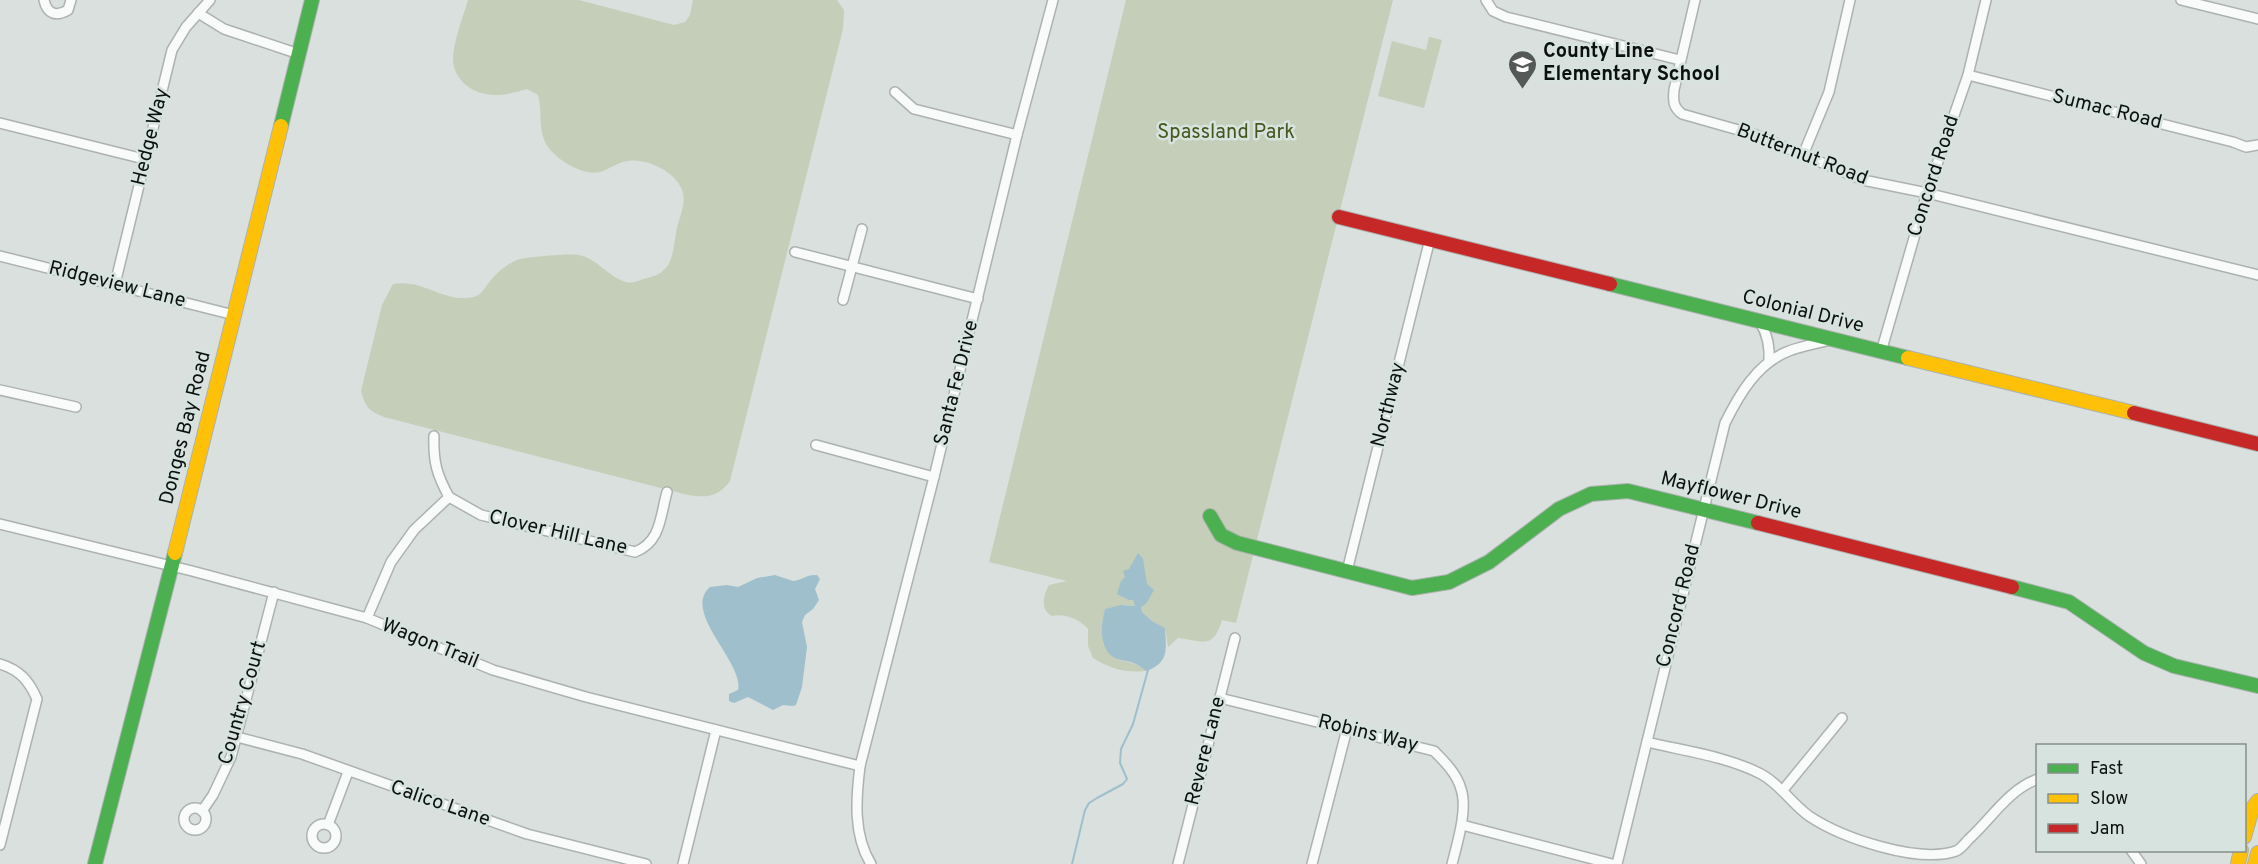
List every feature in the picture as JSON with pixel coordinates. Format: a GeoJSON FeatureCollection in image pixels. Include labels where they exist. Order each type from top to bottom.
{"type":"FeatureCollection","features":[{"type":"Feature","properties":{"kind":"street"},"geometry":{"type":"LineString","coordinates":[[44,0],[46,8],[53,14],[61,15],[68,10],[71,0]]}},
{"type":"Feature","properties":{"kind":"street","name":"Hedge Way"},"geometry":{"type":"LineString","coordinates":[[115,284],[172,50],[186,27],[210,0]]}},
{"type":"Feature","properties":{"kind":"street","name":"Donges Bay Road"},"geometry":{"type":"LineString","coordinates":[[95,864],[312,0]]}},
{"type":"Feature","properties":{"kind":"street","name":"Santa Fe Drive"},"geometry":{"type":"LineString","coordinates":[[871,864],[858,828],[856,795],[860,766],[934,477],[1017,135],[1053,0]]}},
{"type":"Feature","properties":{"kind":"street"},"geometry":{"type":"LineString","coordinates":[[1486,0],[1493,12],[1506,17],[1680,60],[1695,0]]}},
{"type":"Feature","properties":{"kind":"street"},"geometry":{"type":"LineString","coordinates":[[1803,155],[1829,92],[1850,0]]}},
{"type":"Feature","properties":{"kind":"street","name":"Concord Road"},"geometry":{"type":"LineString","coordinates":[[1881,352],[1927,193],[1968,75],[1986,0]]}},
{"type":"Feature","properties":{"kind":"street"},"geometry":{"type":"LineString","coordinates":[[2181,0],[2258,19]]}},
{"type":"Feature","properties":{"kind":"street"},"geometry":{"type":"LineString","coordinates":[[198,13],[224,29],[299,54]]}},
{"type":"Feature","properties":{"kind":"street","name":"Butternut Road"},"geometry":{"type":"LineString","coordinates":[[1680,60],[1673,101],[1676,110],[1682,114],[1756,135],[1863,180],[1927,193],[2258,275]]}},
{"type":"Feature","properties":{"kind":"street","name":"Sumac Road"},"geometry":{"type":"LineString","coordinates":[[1968,75],[2246,147],[2258,145]]}},
{"type":"Feature","properties":{"kind":"street"},"geometry":{"type":"LineString","coordinates":[[895,92],[914,109],[1017,135]]}},
{"type":"Feature","properties":{"kind":"street"},"geometry":{"type":"LineString","coordinates":[[0,123],[144,159]]}},
{"type":"Feature","properties":{"kind":"street","name":"Colonial Drive"},"geometry":{"type":"LineString","coordinates":[[1339,218],[2258,444]]}},
{"type":"Feature","properties":{"kind":"street"},"geometry":{"type":"LineString","coordinates":[[843,300],[862,229]]}},
{"type":"Feature","properties":{"kind":"street","name":"Northway"},"geometry":{"type":"LineString","coordinates":[[1347,571],[1430,239]]}},
{"type":"Feature","properties":{"kind":"street"},"geometry":{"type":"LineString","coordinates":[[795,252],[978,299]]}},
{"type":"Feature","properties":{"kind":"street","name":"Ridgeview Lane"},"geometry":{"type":"LineString","coordinates":[[0,256],[234,315]]}},
{"type":"Feature","properties":{"kind":"street"},"geometry":{"type":"LineString","coordinates":[[1760,321],[1766,332],[1770,348],[1769,362]]}},
{"type":"Feature","properties":{"kind":"street","name":"Concord Road"},"geometry":{"type":"LineString","coordinates":[[1617,864],[1725,423],[1742,390],[1769,362],[1787,352],[1832,339]]}},
{"type":"Feature","properties":{"kind":"street"},"geometry":{"type":"LineString","coordinates":[[0,390],[76,407]]}},
{"type":"Feature","properties":{"kind":"street"},"geometry":{"type":"LineString","coordinates":[[368,618],[390,562],[414,530],[449,497],[437,475],[433,455],[434,436]]}},
{"type":"Feature","properties":{"kind":"street"},"geometry":{"type":"LineString","coordinates":[[816,445],[934,477]]}},
{"type":"Feature","properties":{"kind":"street","name":"Mayflower Drive"},"geometry":{"type":"LineString","coordinates":[[1210,516],[1221,535],[1230,541],[1412,588],[1449,582],[1489,562],[1559,510],[1591,494],[1628,491],[1910,560],[2068,602],[2144,654],[2174,666],[2258,686]]}},
{"type":"Feature","properties":{"kind":"street","name":"Clover Hill Lane"},"geometry":{"type":"LineString","coordinates":[[449,497],[481,515],[635,552],[646,548],[655,538],[667,492]]}},
{"type":"Feature","properties":{"kind":"street","name":"Wagon Trail"},"geometry":{"type":"LineString","coordinates":[[0,524],[274,592],[368,618],[494,670],[586,697],[860,766]]}},
{"type":"Feature","properties":{"kind":"street","name":"Country Court"},"geometry":{"type":"LineString","coordinates":[[202,810],[222,777],[237,737],[274,592]]}},
{"type":"Feature","properties":{"kind":"street","name":"Revere Lane"},"geometry":{"type":"LineString","coordinates":[[1178,864],[1235,638]]}},
{"type":"Feature","properties":{"kind":"street"},"geometry":{"type":"LineString","coordinates":[[0,664],[11,667],[29,681],[37,699],[4,813],[0,845]]}},
{"type":"Feature","properties":{"kind":"street","name":"Robins Way"},"geometry":{"type":"LineString","coordinates":[[1220,698],[1434,751],[1449,767],[1462,790],[1462,825],[1452,864]]}},
{"type":"Feature","properties":{"kind":"street"},"geometry":{"type":"LineString","coordinates":[[1784,790],[1842,718]]}},
{"type":"Feature","properties":{"kind":"street"},"geometry":{"type":"LineString","coordinates":[[1312,864],[1347,729]]}},
{"type":"Feature","properties":{"kind":"street"},"geometry":{"type":"LineString","coordinates":[[683,864],[717,730]]}},
{"type":"Feature","properties":{"kind":"street","name":"Calico Lane"},"geometry":{"type":"LineString","coordinates":[[237,737],[302,754],[527,834],[646,864]]}},
{"type":"Feature","properties":{"kind":"street"},"geometry":{"type":"LineString","coordinates":[[1647,741],[1741,765],[1763,775],[1784,790],[1808,815],[1849,837],[1899,855],[1933,857],[1956,851],[2007,799],[2036,780]]}},
{"type":"Feature","properties":{"kind":"street"},"geometry":{"type":"LineString","coordinates":[[328,825],[348,772]]}},
{"type":"Feature","properties":{"kind":"street"},"geometry":{"type":"LineString","coordinates":[[2246,830],[2252,809],[2258,801]]}},
{"type":"Feature","properties":{"kind":"street"},"geometry":{"type":"LineString","coordinates":[[1462,825],[1612,864]]}},
{"type":"Feature","properties":{"kind":"street"},"geometry":{"type":"LineString","coordinates":[[2255,864],[2258,853]]}},
{"type":"Feature","properties":{"kind":"green space"},"geometry":{"type":"Polygon","coordinates":[[[468,0],[579,0],[674,25],[685,22],[690,15],[693,0],[837,0],[844,10],[843,29],[730,481],[712,495],[688,495],[384,417],[366,405],[361,391],[382,305],[393,284],[412,284],[454,297],[469,298],[480,294],[497,273],[516,260],[568,255],[586,257],[628,283],[660,273],[669,264],[671,257],[684,198],[680,186],[669,173],[653,165],[636,161],[621,163],[596,173],[573,167],[558,158],[545,141],[541,128],[538,95],[527,89],[495,95],[487,94],[473,89],[461,80],[454,68],[453,53],[468,0]]]}},
{"type":"Feature","properties":{"kind":"green space","name":"Spassland Park"},"geometry":{"type":"Polygon","coordinates":[[[1126,0],[1393,0],[1236,623],[1222,620],[1219,630],[1211,640],[1201,642],[1178,638],[1168,647],[1165,628],[1142,612],[1141,607],[1146,604],[1117,595],[1133,600],[1135,606],[1125,605],[1105,609],[1102,623],[1103,643],[1120,660],[1138,665],[1146,671],[1118,669],[1093,658],[1088,646],[1088,629],[1085,625],[1072,618],[1062,615],[1052,616],[1048,613],[1044,602],[1049,585],[1067,581],[989,562],[1126,0]]]}},
{"type":"Feature","properties":{"kind":"green space"},"geometry":{"type":"Polygon","coordinates":[[[1429,37],[1442,40],[1424,108],[1378,96],[1392,41],[1426,50],[1429,37]]]}},
{"type":"Feature","properties":{"kind":"water"},"geometry":{"type":"Polygon","coordinates":[[[1138,553],[1143,559],[1147,584],[1154,590],[1146,604],[1141,607],[1142,612],[1165,628],[1166,648],[1163,659],[1154,668],[1146,671],[1110,654],[1102,635],[1105,609],[1121,605],[1135,606],[1133,600],[1117,594],[1121,581],[1125,577],[1123,571],[1129,569],[1138,553]]]}},
{"type":"Feature","properties":{"kind":"water"},"geometry":{"type":"Polygon","coordinates":[[[775,575],[793,581],[813,575],[817,575],[820,579],[815,589],[819,600],[805,615],[802,622],[807,647],[802,687],[796,705],[783,705],[773,710],[748,697],[734,703],[729,701],[729,694],[738,690],[738,679],[708,623],[703,610],[703,597],[710,587],[727,585],[738,587],[757,578],[775,575]]]}},
{"type":"Feature","properties":{"kind":"waterway"},"geometry":{"type":"LineString","coordinates":[[1072,864],[1085,810],[1089,803],[1123,784],[1127,779],[1120,763],[1121,749],[1133,724],[1148,670]]}},
{"type":"Feature","properties":{"kind":"traffic: fast"},"geometry":{"type":"LineString","coordinates":[[281,126],[312,0]]}},
{"type":"Feature","properties":{"kind":"traffic: fast"},"geometry":{"type":"LineString","coordinates":[[1610,284],[1908,358]]}},
{"type":"Feature","properties":{"kind":"traffic: fast"},"geometry":{"type":"LineString","coordinates":[[1210,516],[1221,535],[1237,543],[1412,588],[1449,582],[1489,562],[1559,509],[1591,494],[1628,491],[1758,523]]}},
{"type":"Feature","properties":{"kind":"traffic: fast"},"geometry":{"type":"LineString","coordinates":[[95,864],[175,553]]}},
{"type":"Feature","properties":{"kind":"traffic: fast"},"geometry":{"type":"LineString","coordinates":[[2012,587],[2069,602],[2144,653],[2174,666],[2258,686]]}},
{"type":"Feature","properties":{"kind":"traffic: slow"},"geometry":{"type":"LineString","coordinates":[[175,553],[281,126]]}},
{"type":"Feature","properties":{"kind":"traffic: slow"},"geometry":{"type":"LineString","coordinates":[[1908,358],[2134,413]]}},
{"type":"Feature","properties":{"kind":"traffic: slow"},"geometry":{"type":"LineString","coordinates":[[2246,830],[2252,809],[2258,801]]}},
{"type":"Feature","properties":{"kind":"traffic: slow"},"geometry":{"type":"LineString","coordinates":[[2238,864],[2241,852]]}},
{"type":"Feature","properties":{"kind":"traffic: slow"},"geometry":{"type":"LineString","coordinates":[[2255,864],[2258,853]]}},
{"type":"Feature","properties":{"kind":"traffic: jam"},"geometry":{"type":"LineString","coordinates":[[1339,217],[1610,284]]}},
{"type":"Feature","properties":{"kind":"traffic: jam"},"geometry":{"type":"LineString","coordinates":[[2134,413],[2258,444]]}},
{"type":"Feature","properties":{"kind":"traffic: jam"},"geometry":{"type":"LineString","coordinates":[[1758,523],[2012,587]]}},
{"type":"Feature","properties":{"kind":"place","name":"County Line Elementary School"},"geometry":{"type":"Point","coordinates":[1522,90]}}]}
